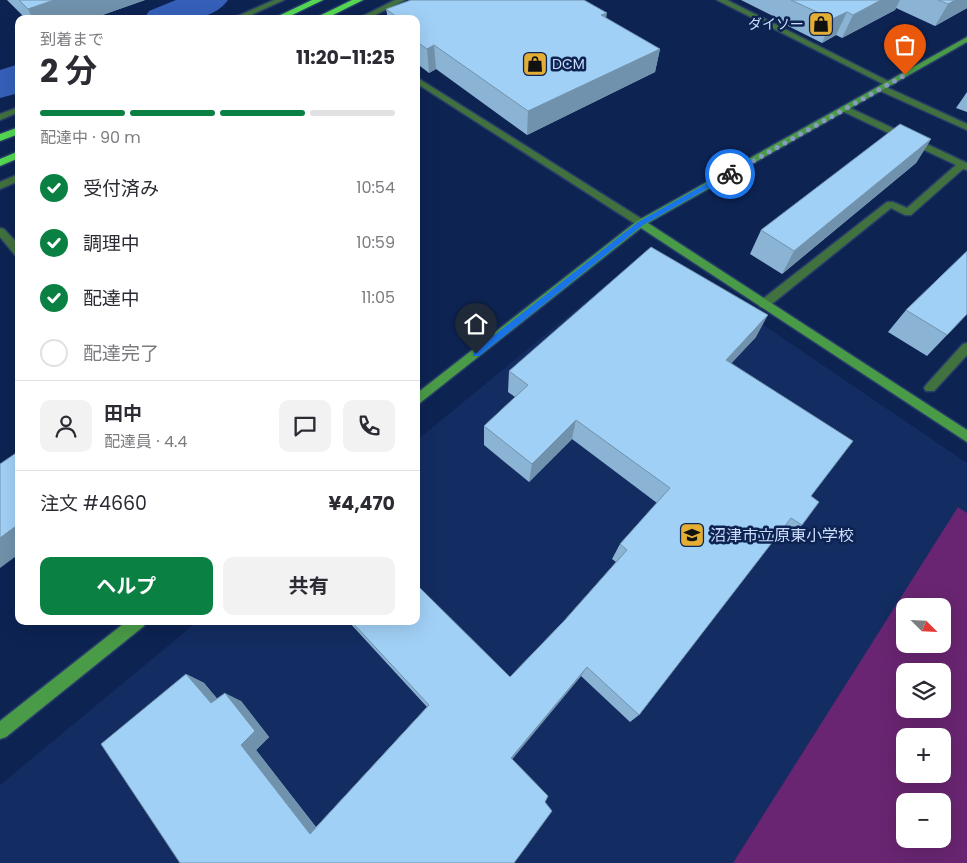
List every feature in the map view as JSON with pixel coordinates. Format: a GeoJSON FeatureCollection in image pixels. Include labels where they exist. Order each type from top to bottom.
{"type":"FeatureCollection","features":[{"type":"Feature","properties":{"kind":"highway"},"geometry":{"type":"LineString","coordinates":[[285,15],[319,0]]}},
{"type":"Feature","properties":{"kind":"highway"},"geometry":{"type":"LineString","coordinates":[[326,15],[358,0]]}},
{"type":"Feature","properties":{"kind":"highway"},"geometry":{"type":"LineString","coordinates":[[0,138],[15,132]]}},
{"type":"Feature","properties":{"kind":"highway"},"geometry":{"type":"LineString","coordinates":[[0,163],[15,156]]}},
{"type":"Feature","properties":{"kind":"street"},"geometry":{"type":"LineString","coordinates":[[244,15],[280,0]]}},
{"type":"Feature","properties":{"kind":"street"},"geometry":{"type":"LineString","coordinates":[[369,15],[401,0]]}},
{"type":"Feature","properties":{"kind":"street"},"geometry":{"type":"LineString","coordinates":[[722,0],[967,127]]}},
{"type":"Feature","properties":{"kind":"street"},"geometry":{"type":"LineString","coordinates":[[420,398],[641,224],[967,39]]}},
{"type":"Feature","properties":{"kind":"street"},"geometry":{"type":"LineString","coordinates":[[420,82],[967,437]]}},
{"type":"Feature","properties":{"kind":"street"},"geometry":{"type":"LineString","coordinates":[[764,304],[890,204],[908,213],[965,166],[845,109]]}},
{"type":"Feature","properties":{"kind":"street"},"geometry":{"type":"LineString","coordinates":[[0,117],[15,111]]}},
{"type":"Feature","properties":{"kind":"street"},"geometry":{"type":"LineString","coordinates":[[0,186],[15,179]]}},
{"type":"Feature","properties":{"kind":"street"},"geometry":{"type":"LineString","coordinates":[[0,231],[15,248]]}},
{"type":"Feature","properties":{"kind":"street"},"geometry":{"type":"LineString","coordinates":[[930,388],[967,347]]}},
{"type":"Feature","properties":{"kind":"street"},"geometry":{"type":"LineString","coordinates":[[0,731],[134,625]]}},
{"type":"Feature","properties":{"kind":"shaded area","name":"沼津市立原東小学校"},"geometry":{"type":"Polygon","coordinates":[[[641,256],[663,257],[967,463],[967,863],[0,863],[0,785],[193,625],[420,625],[420,438],[641,256]]]}},
{"type":"Feature","properties":{"kind":"shaded area"},"geometry":{"type":"Polygon","coordinates":[[[958,507],[967,513],[967,863],[733,863],[896,605],[896,653],[951,653],[951,598],[900,598],[958,507]]]}},
{"type":"Feature","properties":{"kind":"building"},"geometry":{"type":"Polygon","coordinates":[[[19,0],[54,0],[28,9],[19,0]]]}},
{"type":"Feature","properties":{"kind":"building","name":"DCM"},"geometry":{"type":"Polygon","coordinates":[[[411,0],[584,0],[607,13],[601,15],[660,49],[528,111],[434,45],[427,49],[420,44],[420,15],[394,15],[386,9],[411,0]]]}},
{"type":"Feature","properties":{"kind":"building"},"geometry":{"type":"Polygon","coordinates":[[[791,0],[881,0],[853,15],[847,12],[832,19],[791,0]]]}},
{"type":"Feature","properties":{"kind":"building"},"geometry":{"type":"Polygon","coordinates":[[[938,0],[955,0],[948,4],[938,0]]]}},
{"type":"Feature","properties":{"kind":"building"},"geometry":{"type":"Polygon","coordinates":[[[900,124],[931,139],[794,251],[761,230],[900,124]]]}},
{"type":"Feature","properties":{"kind":"building"},"geometry":{"type":"Polygon","coordinates":[[[651,247],[768,315],[726,360],[853,441],[811,496],[819,502],[802,525],[791,518],[639,715],[587,667],[511,758],[548,796],[545,802],[552,811],[514,863],[180,863],[101,744],[186,674],[211,703],[225,693],[255,731],[241,745],[310,834],[429,705],[355,625],[420,625],[420,588],[510,677],[564,621],[627,550],[620,544],[670,488],[576,420],[532,464],[484,426],[528,385],[509,371],[651,247]]]}},
{"type":"Feature","properties":{"kind":"building"},"geometry":{"type":"Polygon","coordinates":[[[967,251],[967,314],[947,335],[906,310],[967,251]]]}},
{"type":"Feature","properties":{"kind":"building"},"geometry":{"type":"Polygon","coordinates":[[[15,454],[15,527],[0,538],[0,464],[15,454]]]}},
{"type":"Feature","properties":{"kind":"waterway"},"geometry":{"type":"LineString","coordinates":[[173,15],[209,0]]}},
{"type":"Feature","properties":{"kind":"waterway"},"geometry":{"type":"LineString","coordinates":[[0,85],[15,79]]}},
{"type":"Feature","properties":{"kind":"way so far"},"geometry":{"type":"LineString","coordinates":[[730,174],[905,75]]}},
{"type":"Feature","properties":{"kind":"place","name":"ダイソー"},"geometry":{"type":"Point","coordinates":[821,24]}},
{"type":"Feature","properties":{"kind":"place","name":"DCM"},"geometry":{"type":"Point","coordinates":[535,64]}},
{"type":"Feature","properties":{"kind":"place","name":"沼津市立原東小学校"},"geometry":{"type":"Point","coordinates":[692,535]}},
{"type":"Feature","properties":{"kind":"route"},"geometry":{"type":"LineString","coordinates":[[476,354],[641,224],[730,174]]}}]}
